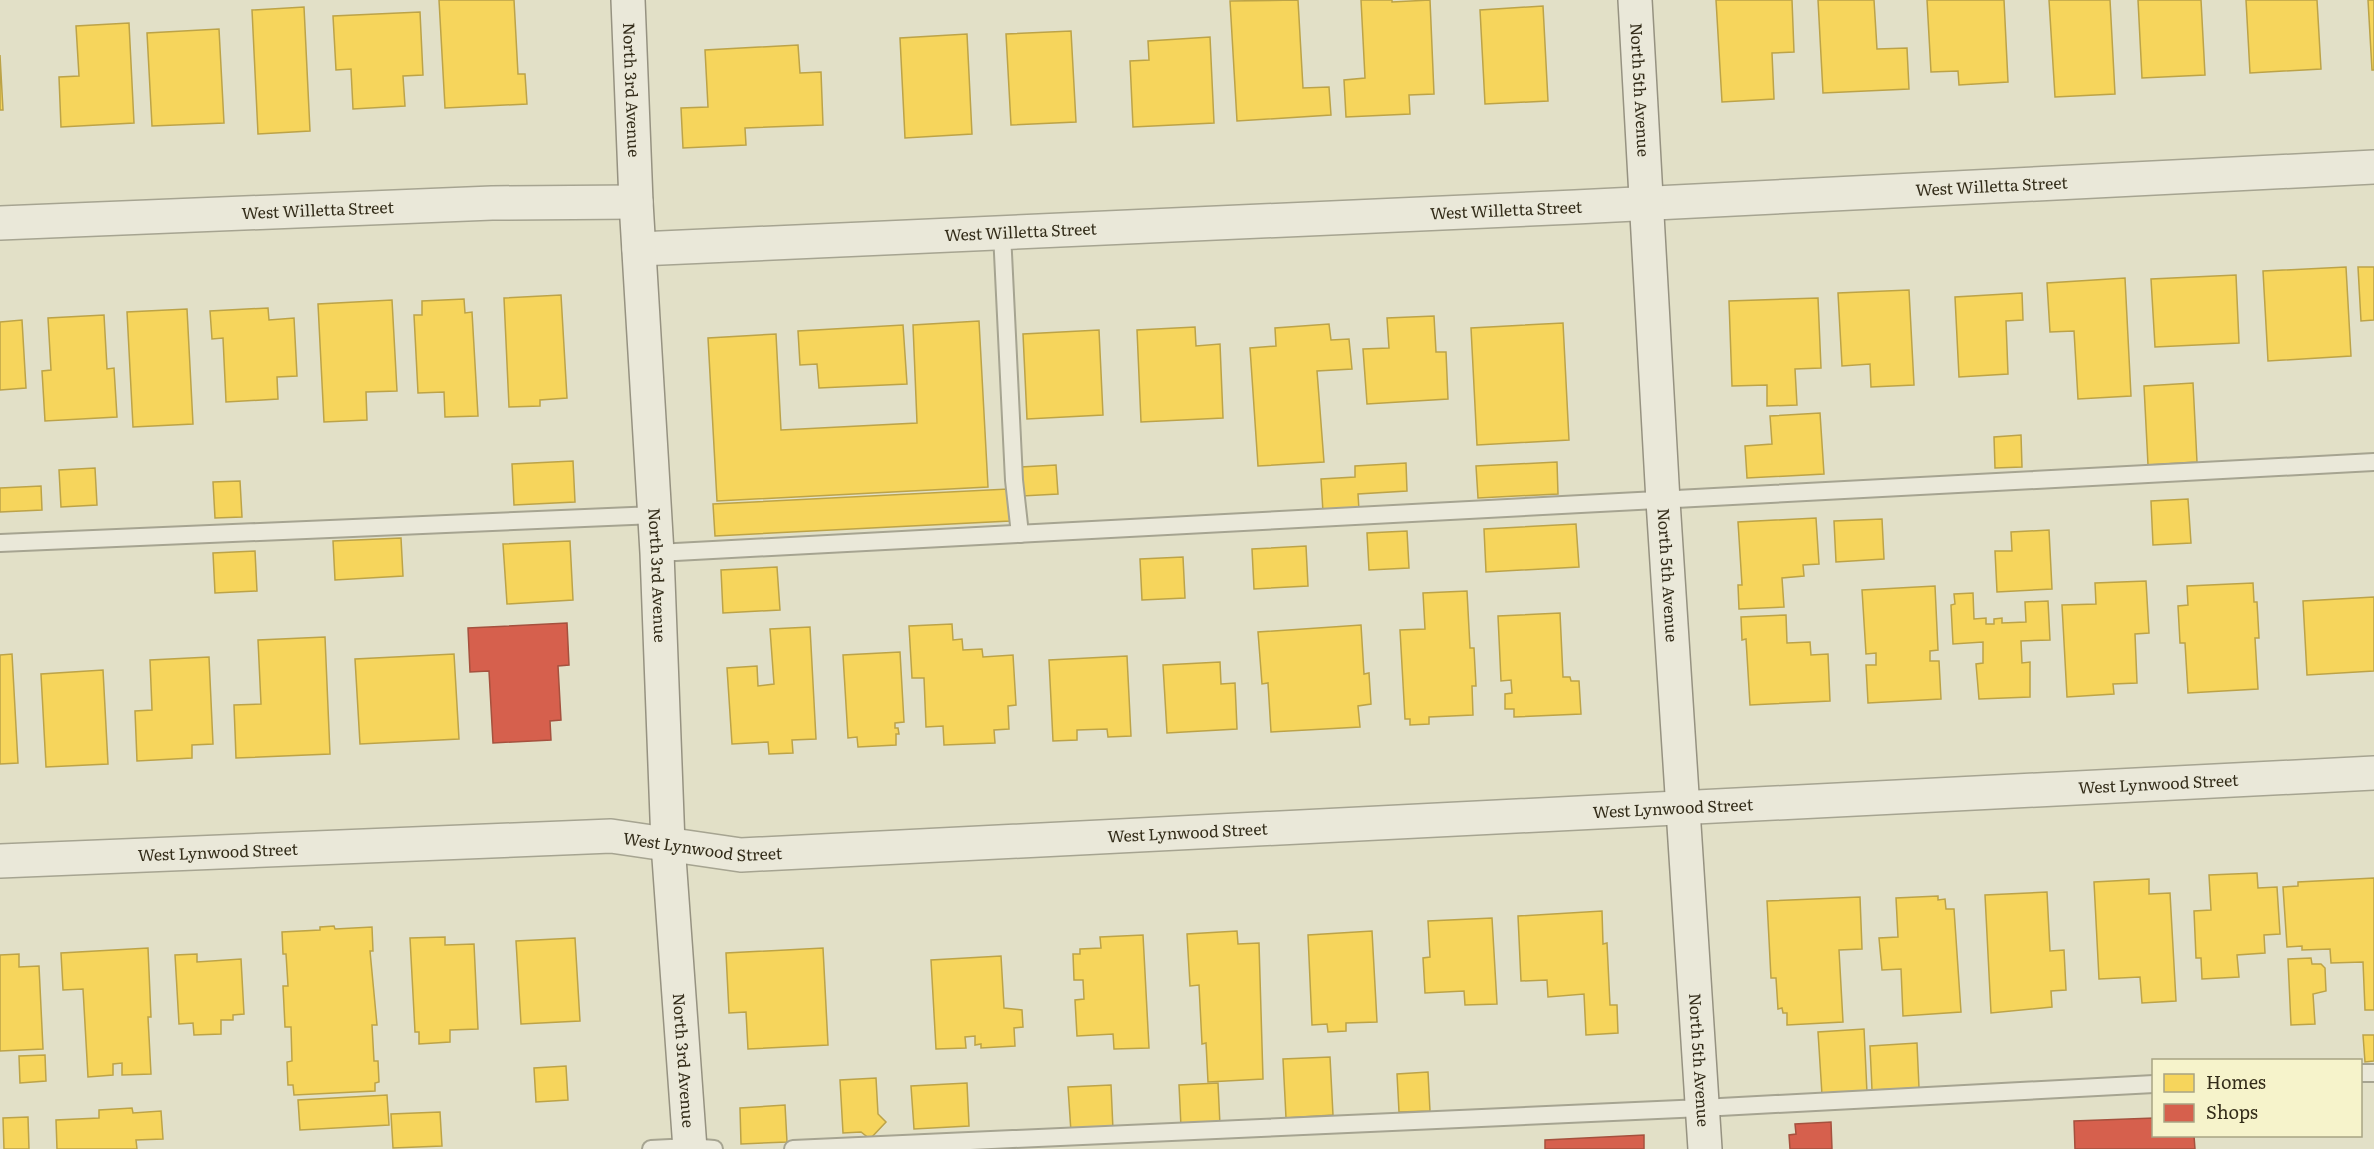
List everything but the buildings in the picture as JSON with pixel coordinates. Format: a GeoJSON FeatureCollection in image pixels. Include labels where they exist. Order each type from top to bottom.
{"type":"FeatureCollection","features":[{"type":"Feature","properties":{"kind":"street","name":"North 3rd Avenue"},"geometry":{"type":"LineString","coordinates":[[628,0],[636,202],[657,553],[668,844],[698,1148]]}},
{"type":"Feature","properties":{"kind":"street","name":"North 5th Avenue"},"geometry":{"type":"LineString","coordinates":[[1635,0],[1662,501],[1705,1149]]}},
{"type":"Feature","properties":{"kind":"street","name":"West Willetta Street"},"geometry":{"type":"LineString","coordinates":[[639,249],[2374,167]]}},
{"type":"Feature","properties":{"kind":"street","name":"West Willetta Street"},"geometry":{"type":"LineString","coordinates":[[0,223],[492,202],[636,202]]}},
{"type":"Feature","properties":{"kind":"street","name":"West Lynwood Street"},"geometry":{"type":"LineString","coordinates":[[0,861],[610,836],[741,855],[2374,773]]}},
{"type":"Feature","properties":{"kind":"lane"},"geometry":{"type":"LineString","coordinates":[[1002,233],[1014,480],[1020,534]]}},
{"type":"Feature","properties":{"kind":"lane"},"geometry":{"type":"LineString","coordinates":[[657,553],[2374,462]]}},
{"type":"Feature","properties":{"kind":"lane"},"geometry":{"type":"LineString","coordinates":[[0,543],[655,515]]}},
{"type":"Feature","properties":{"kind":"lane"},"geometry":{"type":"LineString","coordinates":[[793,1149],[1702,1108],[2152,1084]]}},
{"type":"Feature","properties":{"kind":"lane"},"geometry":{"type":"LineString","coordinates":[[651,1149],[698,1148]]}}]}
